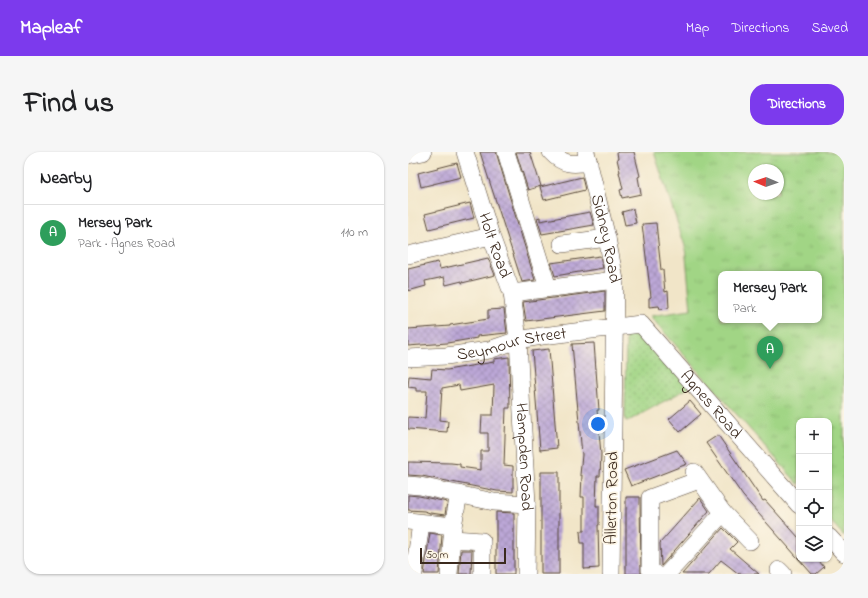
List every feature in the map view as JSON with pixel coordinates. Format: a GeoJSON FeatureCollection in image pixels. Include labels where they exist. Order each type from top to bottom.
{"type":"FeatureCollection","features":[{"type":"Feature","properties":{"kind":"street"},"geometry":{"type":"LineString","coordinates":[[408,155],[423,152]]}},
{"type":"Feature","properties":{"kind":"street","name":"Holt Road"},"geometry":{"type":"LineString","coordinates":[[465,152],[491,236],[512,293],[518,340]]}},
{"type":"Feature","properties":{"kind":"street"},"geometry":{"type":"LineString","coordinates":[[506,152],[548,288]]}},
{"type":"Feature","properties":{"kind":"street"},"geometry":{"type":"LineString","coordinates":[[552,152],[558,160],[575,165],[588,157]]}},
{"type":"Feature","properties":{"kind":"street","name":"Sidney Road"},"geometry":{"type":"LineString","coordinates":[[588,157],[615,280],[615,327]]}},
{"type":"Feature","properties":{"kind":"street"},"geometry":{"type":"LineString","coordinates":[[408,255],[491,236]]}},
{"type":"Feature","properties":{"kind":"street"},"geometry":{"type":"LineString","coordinates":[[562,244],[607,238]]}},
{"type":"Feature","properties":{"kind":"street"},"geometry":{"type":"LineString","coordinates":[[512,293],[615,280]]}},
{"type":"Feature","properties":{"kind":"street","name":"Agnes Road"},"geometry":{"type":"LineString","coordinates":[[615,327],[641,324],[796,502]]}},
{"type":"Feature","properties":{"kind":"street","name":"Seymour Street"},"geometry":{"type":"LineString","coordinates":[[408,358],[446,356],[489,350],[518,340],[615,327]]}},
{"type":"Feature","properties":{"kind":"street","name":"Allerton Road"},"geometry":{"type":"LineString","coordinates":[[611,574],[615,327]]}},
{"type":"Feature","properties":{"kind":"street","name":"Hampden Road"},"geometry":{"type":"LineString","coordinates":[[518,340],[527,504],[526,574]]}},
{"type":"Feature","properties":{"kind":"street"},"geometry":{"type":"LineString","coordinates":[[655,574],[650,570],[650,498],[696,476],[723,513],[750,541]]}},
{"type":"Feature","properties":{"kind":"street"},"geometry":{"type":"LineString","coordinates":[[408,485],[494,502],[527,504]]}},
{"type":"Feature","properties":{"kind":"street"},"geometry":{"type":"LineString","coordinates":[[449,574],[453,532],[459,494]]}},
{"type":"Feature","properties":{"kind":"street"},"geometry":{"type":"LineString","coordinates":[[667,574],[723,513]]}},
{"type":"Feature","properties":{"kind":"street"},"geometry":{"type":"LineString","coordinates":[[414,573],[414,522],[482,541],[482,574]]}},
{"type":"Feature","properties":{"kind":"street"},"geometry":{"type":"LineString","coordinates":[[832,540],[844,553]]}},
{"type":"Feature","properties":{"kind":"green space"},"geometry":{"type":"Polygon","coordinates":[[[654,152],[844,152],[844,536],[832,522],[832,418],[796,418],[796,482],[650,316],[691,310],[685,246],[654,152]]]}},
{"type":"Feature","properties":{"kind":"green space"},"geometry":{"type":"Polygon","coordinates":[[[641,332],[690,387],[626,421],[626,334],[641,332]]]}},
{"type":"Feature","properties":{"kind":"building"},"geometry":{"type":"Polygon","coordinates":[[[480,152],[496,152],[535,280],[522,282],[480,152]]]}},
{"type":"Feature","properties":{"kind":"building"},"geometry":{"type":"Polygon","coordinates":[[[516,152],[530,152],[541,186],[528,190],[516,152]]]}},
{"type":"Feature","properties":{"kind":"building"},"geometry":{"type":"Polygon","coordinates":[[[617,152],[634,152],[640,176],[638,177],[641,194],[622,198],[620,190],[623,189],[619,172],[617,152]]]}},
{"type":"Feature","properties":{"kind":"building"},"geometry":{"type":"Polygon","coordinates":[[[457,163],[461,177],[421,187],[418,173],[457,163]]]}},
{"type":"Feature","properties":{"kind":"building"},"geometry":{"type":"Polygon","coordinates":[[[582,177],[585,190],[544,200],[540,187],[582,177]]]}},
{"type":"Feature","properties":{"kind":"building"},"geometry":{"type":"Polygon","coordinates":[[[470,203],[474,218],[429,229],[425,214],[470,203]]]}},
{"type":"Feature","properties":{"kind":"building"},"geometry":{"type":"Polygon","coordinates":[[[633,209],[636,223],[625,225],[622,212],[633,209]]]}},
{"type":"Feature","properties":{"kind":"building"},"geometry":{"type":"Polygon","coordinates":[[[590,212],[594,225],[542,234],[537,218],[540,217],[540,221],[590,212]]]}},
{"type":"Feature","properties":{"kind":"building"},"geometry":{"type":"Polygon","coordinates":[[[656,223],[661,270],[663,270],[665,292],[668,291],[669,308],[660,309],[659,306],[649,307],[649,298],[651,297],[642,224],[656,223]]]}},
{"type":"Feature","properties":{"kind":"building"},"geometry":{"type":"Polygon","coordinates":[[[600,256],[603,268],[555,276],[551,263],[600,256]]]}},
{"type":"Feature","properties":{"kind":"building"},"geometry":{"type":"Polygon","coordinates":[[[488,258],[495,275],[462,283],[462,281],[446,285],[444,277],[425,281],[426,286],[408,291],[408,269],[438,262],[440,269],[488,258]]]}},
{"type":"Feature","properties":{"kind":"building"},"geometry":{"type":"Polygon","coordinates":[[[605,291],[605,311],[526,321],[523,302],[605,291]]]}},
{"type":"Feature","properties":{"kind":"building"},"geometry":{"type":"Polygon","coordinates":[[[504,309],[507,333],[477,336],[477,338],[447,343],[408,346],[408,329],[450,326],[488,319],[488,310],[504,309]]]}},
{"type":"Feature","properties":{"kind":"building"},"geometry":{"type":"Polygon","coordinates":[[[594,343],[599,410],[597,410],[601,454],[600,476],[597,476],[596,506],[599,506],[599,568],[584,569],[584,543],[581,543],[580,531],[584,531],[584,497],[581,497],[582,475],[580,475],[582,455],[572,344],[594,343]]]}},
{"type":"Feature","properties":{"kind":"building"},"geometry":{"type":"Polygon","coordinates":[[[549,349],[557,448],[540,450],[532,351],[549,349]]]}},
{"type":"Feature","properties":{"kind":"building"},"geometry":{"type":"Polygon","coordinates":[[[509,357],[510,408],[506,408],[504,465],[513,466],[513,492],[497,491],[422,476],[408,475],[408,462],[451,463],[460,464],[460,467],[481,470],[481,451],[488,451],[488,433],[481,433],[482,415],[493,415],[494,385],[460,391],[459,385],[442,388],[440,420],[448,421],[447,432],[408,429],[408,417],[425,418],[427,391],[416,391],[416,388],[408,387],[409,376],[431,378],[432,369],[447,370],[494,362],[494,359],[509,357]]]}},
{"type":"Feature","properties":{"kind":"building"},"geometry":{"type":"Polygon","coordinates":[[[690,401],[701,414],[680,432],[669,419],[690,401]]]}},
{"type":"Feature","properties":{"kind":"building"},"geometry":{"type":"Polygon","coordinates":[[[718,435],[763,501],[765,500],[796,535],[796,556],[743,496],[706,443],[718,435]]]}},
{"type":"Feature","properties":{"kind":"building"},"geometry":{"type":"Polygon","coordinates":[[[677,450],[687,464],[631,486],[624,470],[677,450]]]}},
{"type":"Feature","properties":{"kind":"building"},"geometry":{"type":"Polygon","coordinates":[[[541,472],[559,472],[559,574],[541,574],[541,472]]]}},
{"type":"Feature","properties":{"kind":"building"},"geometry":{"type":"Polygon","coordinates":[[[408,495],[447,502],[445,515],[408,510],[408,495]]]}},
{"type":"Feature","properties":{"kind":"building"},"geometry":{"type":"Polygon","coordinates":[[[626,497],[640,497],[641,574],[626,574],[626,497]]]}},
{"type":"Feature","properties":{"kind":"building"},"geometry":{"type":"Polygon","coordinates":[[[700,498],[709,511],[661,566],[660,543],[700,498]]]}},
{"type":"Feature","properties":{"kind":"building"},"geometry":{"type":"Polygon","coordinates":[[[496,512],[514,513],[514,574],[496,574],[496,512]]]}},
{"type":"Feature","properties":{"kind":"building"},"geometry":{"type":"Polygon","coordinates":[[[723,528],[737,542],[730,549],[759,574],[739,574],[721,560],[709,574],[682,574],[723,528]]]}},
{"type":"Feature","properties":{"kind":"building"},"geometry":{"type":"Polygon","coordinates":[[[430,533],[442,535],[439,574],[424,574],[430,533]]]}},
{"type":"Feature","properties":{"kind":"building"},"geometry":{"type":"Polygon","coordinates":[[[461,550],[472,550],[471,574],[459,574],[461,550]]]}},
{"type":"Feature","properties":{"kind":"building"},"geometry":{"type":"Polygon","coordinates":[[[801,562],[820,562],[824,567],[816,574],[812,574],[801,562]]]}},
{"type":"Feature","properties":{"kind":"place","name":"Mersey Park"},"geometry":{"type":"Point","coordinates":[770,369]}}]}
